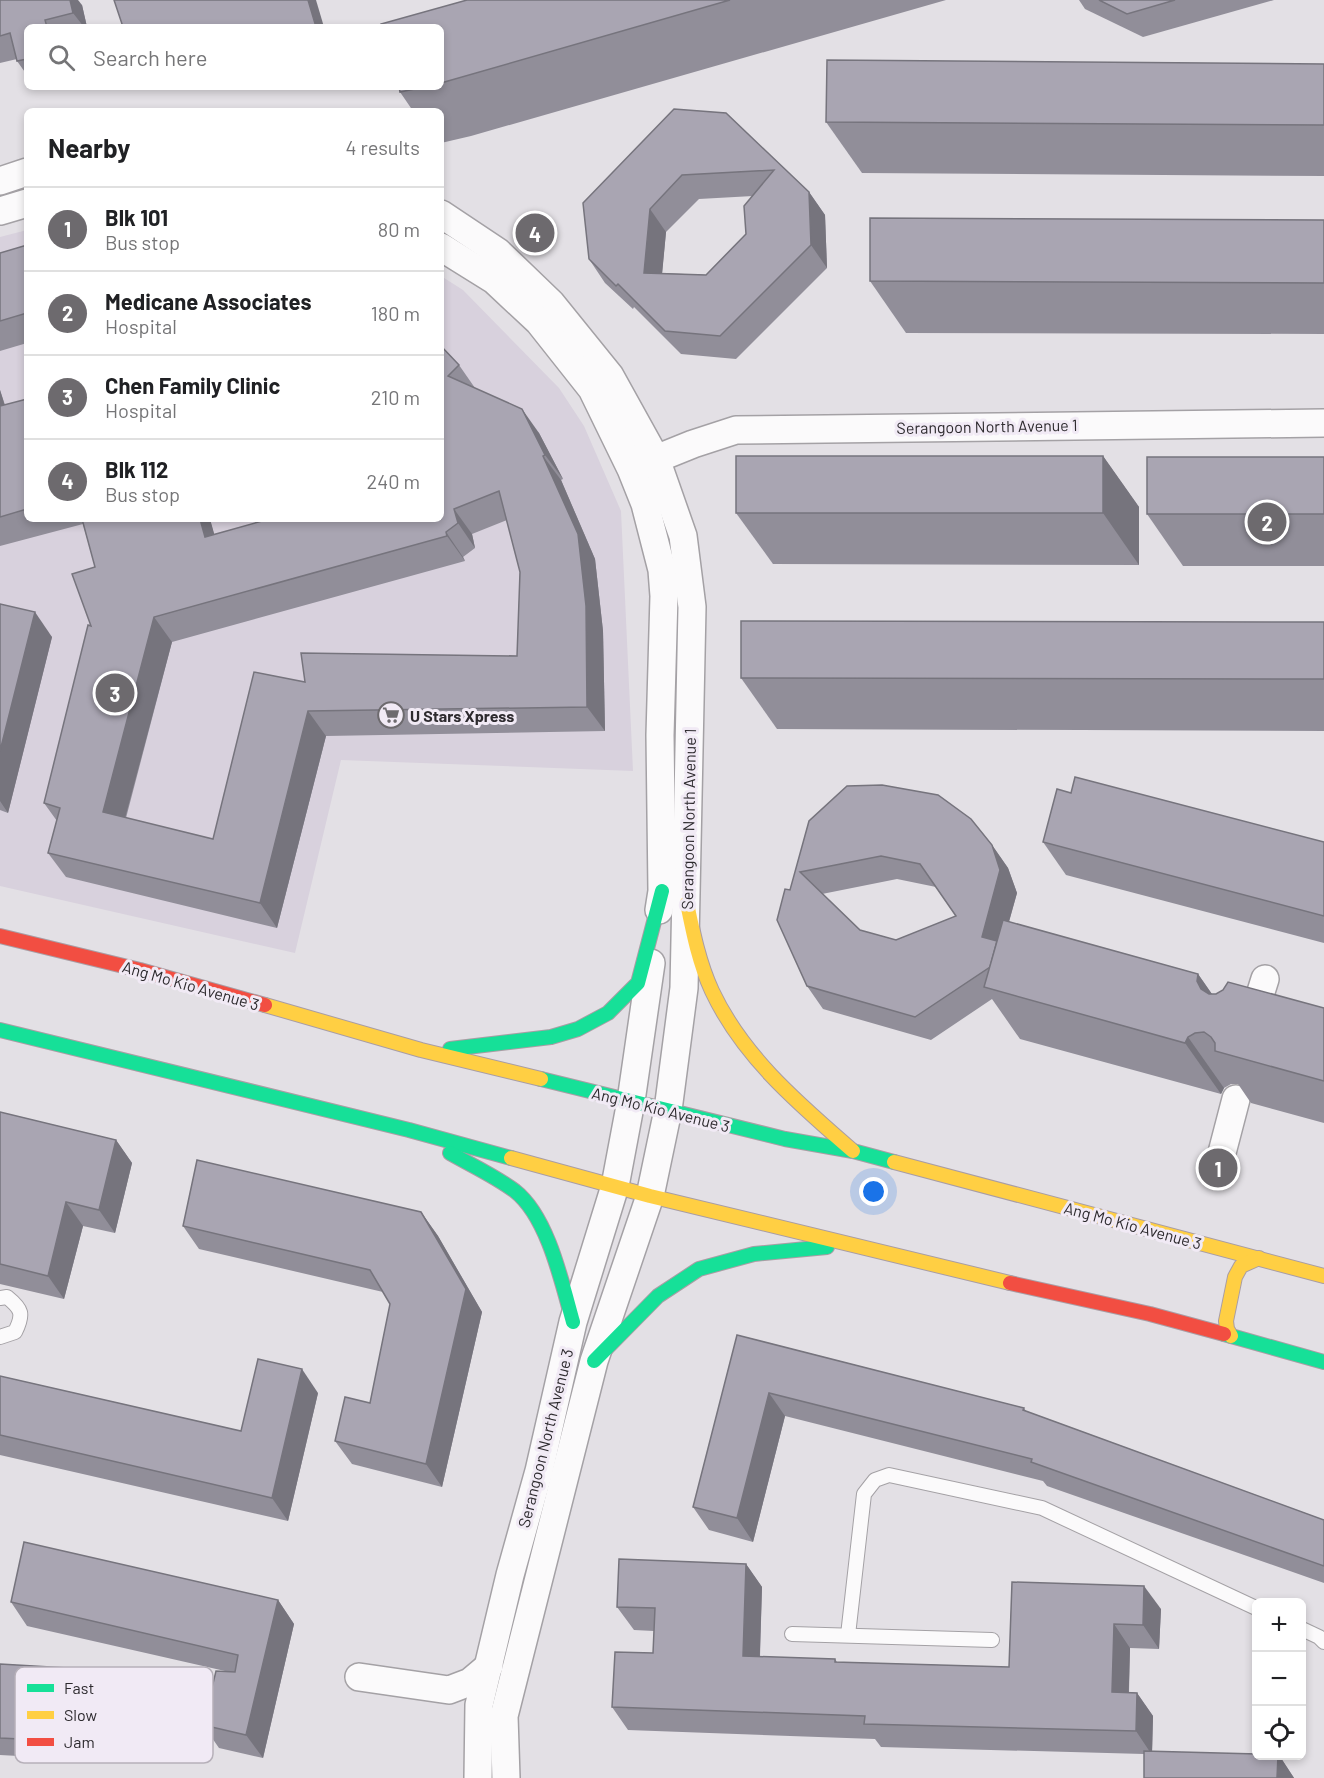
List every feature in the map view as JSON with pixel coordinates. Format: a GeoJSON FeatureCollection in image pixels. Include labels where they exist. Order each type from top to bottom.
{"type":"FeatureCollection","features":[{"type":"Feature","properties":{"kind":"highway"},"geometry":{"type":"LineString","coordinates":[[421,1050],[467,1048],[552,1037],[578,1029],[608,1013],[638,983],[662,891]]}},
{"type":"Feature","properties":{"kind":"highway"},"geometry":{"type":"LineString","coordinates":[[687,903],[700,957],[711,990],[729,1024],[757,1061],[796,1102],[853,1151]]}},
{"type":"Feature","properties":{"kind":"highway","name":"Ang Mo Kio Avenue 3"},"geometry":{"type":"LineString","coordinates":[[0,936],[140,970],[421,1050],[785,1139],[853,1151],[1324,1276]]}},
{"type":"Feature","properties":{"kind":"highway"},"geometry":{"type":"LineString","coordinates":[[0,1030],[409,1130],[650,1196],[1150,1314],[1324,1362]]}},
{"type":"Feature","properties":{"kind":"highway"},"geometry":{"type":"LineString","coordinates":[[409,1130],[516,1192],[538,1219],[555,1259],[573,1322]]}},
{"type":"Feature","properties":{"kind":"highway"},"geometry":{"type":"LineString","coordinates":[[594,1361],[658,1296],[699,1269],[754,1254],[853,1245]]}},
{"type":"Feature","properties":{"kind":"highway"},"geometry":{"type":"LineString","coordinates":[[1231,1336],[1226,1320],[1235,1277],[1242,1266],[1259,1258]]}},
{"type":"Feature","properties":{"kind":"street"},"geometry":{"type":"LineString","coordinates":[[0,181],[24,173]]}},
{"type":"Feature","properties":{"kind":"street"},"geometry":{"type":"LineString","coordinates":[[0,211],[24,204]]}},
{"type":"Feature","properties":{"kind":"street","name":"Serangoon North Avenue 1"},"geometry":{"type":"LineString","coordinates":[[444,216],[498,252],[552,303],[610,376],[656,459],[683,536],[692,607],[687,903],[684,988],[668,1110]]}},
{"type":"Feature","properties":{"kind":"street","name":"Serangoon North Avenue 1"},"geometry":{"type":"LineString","coordinates":[[444,249],[494,280],[539,322],[592,389],[631,469],[645,504],[663,570],[660,735],[662,891],[631,1101]]}},
{"type":"Feature","properties":{"kind":"street","name":"Serangoon North Avenue 1"},"geometry":{"type":"LineString","coordinates":[[631,469],[693,444],[736,430],[1324,423]]}},
{"type":"Feature","properties":{"kind":"street"},"geometry":{"type":"LineString","coordinates":[[1249,1030],[1265,979]]}},
{"type":"Feature","properties":{"kind":"street"},"geometry":{"type":"LineString","coordinates":[[1218,1168],[1236,1098]]}},
{"type":"Feature","properties":{"kind":"street","name":"Serangoon North Avenue 3"},"geometry":{"type":"LineString","coordinates":[[478,1778],[479,1705],[510,1575],[539,1471],[573,1322],[615,1186],[631,1101]]}},
{"type":"Feature","properties":{"kind":"street","name":"Serangoon North Avenue 3"},"geometry":{"type":"LineString","coordinates":[[506,1778],[504,1716],[594,1361],[650,1196],[668,1110]]}},
{"type":"Feature","properties":{"kind":"street"},"geometry":{"type":"LineString","coordinates":[[359,1677],[449,1690],[470,1682],[489,1666]]}},
{"type":"Feature","properties":{"kind":"lane"},"geometry":{"type":"LineString","coordinates":[[0,1298],[7,1297],[18,1306],[21,1319],[15,1332],[0,1337]]}},
{"type":"Feature","properties":{"kind":"lane"},"geometry":{"type":"LineString","coordinates":[[848,1635],[864,1494],[875,1480],[889,1475],[1042,1508],[1252,1606]]}},
{"type":"Feature","properties":{"kind":"lane"},"geometry":{"type":"LineString","coordinates":[[1306,1631],[1324,1642]]}},
{"type":"Feature","properties":{"kind":"lane"},"geometry":{"type":"LineString","coordinates":[[792,1634],[992,1640]]}},
{"type":"Feature","properties":{"kind":"shaded area"},"geometry":{"type":"Polygon","coordinates":[[[24,231],[24,522],[444,522],[444,278],[463,290],[559,388],[584,426],[621,511],[633,771],[341,760],[295,953],[0,886],[0,237],[24,231]]]}},
{"type":"Feature","properties":{"kind":"building"},"geometry":{"type":"Polygon","coordinates":[[[0,0],[70,0],[73,13],[45,20],[46,24],[24,24],[24,60],[17,61],[10,33],[0,36],[0,0]]]}},
{"type":"Feature","properties":{"kind":"building"},"geometry":{"type":"Polygon","coordinates":[[[114,0],[308,0],[315,24],[122,24],[114,0]]]}},
{"type":"Feature","properties":{"kind":"building"},"geometry":{"type":"Polygon","coordinates":[[[467,0],[730,0],[444,82],[444,24],[381,24],[467,0]]]}},
{"type":"Feature","properties":{"kind":"building"},"geometry":{"type":"Polygon","coordinates":[[[1099,0],[1175,0],[1127,14],[1099,0]]]}},
{"type":"Feature","properties":{"kind":"building"},"geometry":{"type":"Polygon","coordinates":[[[827,60],[1324,64],[1324,125],[826,122],[827,60]]]}},
{"type":"Feature","properties":{"kind":"building"},"geometry":{"type":"Polygon","coordinates":[[[674,109],[726,113],[809,192],[811,245],[720,336],[665,331],[589,259],[583,203],[674,109]],[[774,170],[682,175],[650,209],[644,273],[706,275],[746,234],[744,206],[774,170]]]}},
{"type":"Feature","properties":{"kind":"building"},"geometry":{"type":"Polygon","coordinates":[[[870,218],[1324,220],[1324,283],[870,281],[870,218]]]}},
{"type":"Feature","properties":{"kind":"building"},"geometry":{"type":"Polygon","coordinates":[[[24,246],[24,314],[0,321],[0,253],[24,246]]]}},
{"type":"Feature","properties":{"kind":"building"},"geometry":{"type":"Polygon","coordinates":[[[444,349],[459,365],[448,376],[522,409],[545,455],[543,456],[578,534],[586,606],[587,707],[308,711],[260,903],[48,853],[60,808],[44,803],[88,625],[91,626],[72,574],[95,567],[83,522],[201,522],[205,537],[258,522],[444,522],[444,349]],[[499,491],[454,509],[458,523],[446,532],[447,536],[154,617],[103,812],[213,839],[254,672],[305,682],[301,653],[517,656],[520,572],[499,491]]]}},
{"type":"Feature","properties":{"kind":"building"},"geometry":{"type":"Polygon","coordinates":[[[24,400],[24,510],[0,517],[0,406],[24,400]]]}},
{"type":"Feature","properties":{"kind":"building"},"geometry":{"type":"Polygon","coordinates":[[[736,456],[1103,456],[1103,513],[736,513],[736,456]]]}},
{"type":"Feature","properties":{"kind":"building"},"geometry":{"type":"Polygon","coordinates":[[[1147,457],[1324,457],[1324,514],[1147,514],[1147,457]]]}},
{"type":"Feature","properties":{"kind":"building"},"geometry":{"type":"Polygon","coordinates":[[[0,604],[35,612],[0,751],[0,604]]]}},
{"type":"Feature","properties":{"kind":"building"},"geometry":{"type":"Polygon","coordinates":[[[741,621],[1324,622],[1324,679],[741,678],[741,621]]]}},
{"type":"Feature","properties":{"kind":"building"},"geometry":{"type":"Polygon","coordinates":[[[1075,777],[1324,842],[1324,916],[1043,842],[1057,789],[1071,793],[1075,777]]]}},
{"type":"Feature","properties":{"kind":"building"},"geometry":{"type":"Polygon","coordinates":[[[882,785],[938,795],[971,819],[992,845],[1000,870],[982,937],[997,941],[990,967],[915,1017],[807,986],[777,920],[785,889],[790,890],[809,821],[847,786],[882,785]],[[881,856],[800,872],[860,930],[896,940],[956,916],[920,864],[881,856]]]}},
{"type":"Feature","properties":{"kind":"building"},"geometry":{"type":"Polygon","coordinates":[[[1003,920],[1198,974],[1197,981],[1201,989],[1209,994],[1216,994],[1223,990],[1228,982],[1324,1008],[1324,1081],[1215,1051],[1215,1043],[1204,1032],[1188,1037],[1185,1043],[984,987],[1003,920]]]}},
{"type":"Feature","properties":{"kind":"building"},"geometry":{"type":"Polygon","coordinates":[[[0,1112],[116,1140],[99,1210],[66,1202],[48,1276],[0,1264],[0,1112]]]}},
{"type":"Feature","properties":{"kind":"building"},"geometry":{"type":"Polygon","coordinates":[[[197,1160],[421,1212],[466,1289],[426,1464],[335,1441],[345,1397],[370,1403],[390,1304],[370,1270],[183,1226],[197,1160]]]}},
{"type":"Feature","properties":{"kind":"building"},"geometry":{"type":"Polygon","coordinates":[[[737,1335],[1024,1408],[1023,1410],[1324,1520],[1324,1566],[1031,1462],[1032,1459],[769,1393],[737,1518],[693,1507],[737,1335]]]}},
{"type":"Feature","properties":{"kind":"building"},"geometry":{"type":"Polygon","coordinates":[[[258,1359],[302,1369],[272,1498],[0,1435],[0,1376],[241,1431],[258,1359]]]}},
{"type":"Feature","properties":{"kind":"building"},"geometry":{"type":"Polygon","coordinates":[[[24,1542],[278,1600],[246,1735],[213,1727],[213,1683],[216,1671],[235,1672],[238,1655],[11,1602],[24,1542]]]}},
{"type":"Feature","properties":{"kind":"building"},"geometry":{"type":"Polygon","coordinates":[[[619,1559],[746,1564],[743,1656],[835,1659],[835,1662],[1009,1667],[1012,1582],[1144,1586],[1143,1625],[1114,1624],[1112,1692],[1137,1693],[1136,1731],[864,1724],[865,1716],[612,1707],[615,1652],[653,1653],[655,1608],[617,1607],[619,1559]]]}},
{"type":"Feature","properties":{"kind":"building"},"geometry":{"type":"Polygon","coordinates":[[[0,1664],[50,1667],[15,1667],[15,1739],[0,1738],[0,1664]]]}},
{"type":"Feature","properties":{"kind":"building"},"geometry":{"type":"Polygon","coordinates":[[[1144,1751],[1252,1754],[1252,1760],[1278,1760],[1277,1778],[1144,1778],[1144,1751]]]}},
{"type":"Feature","properties":{"kind":"traffic: fast"},"geometry":{"type":"LineString","coordinates":[[450,1049],[551,1037],[578,1029],[608,1013],[638,983],[662,891]]}},
{"type":"Feature","properties":{"kind":"traffic: fast"},"geometry":{"type":"LineString","coordinates":[[0,1030],[409,1130],[511,1158]]}},
{"type":"Feature","properties":{"kind":"traffic: fast"},"geometry":{"type":"LineString","coordinates":[[541,1079],[785,1139],[853,1151],[894,1162]]}},
{"type":"Feature","properties":{"kind":"traffic: fast"},"geometry":{"type":"LineString","coordinates":[[450,1153],[515,1191],[527,1202],[545,1234],[559,1270],[573,1322]]}},
{"type":"Feature","properties":{"kind":"traffic: fast"},"geometry":{"type":"LineString","coordinates":[[594,1361],[658,1296],[699,1269],[754,1254],[827,1247]]}},
{"type":"Feature","properties":{"kind":"traffic: fast"},"geometry":{"type":"LineString","coordinates":[[1224,1334],[1324,1362]]}},
{"type":"Feature","properties":{"kind":"traffic: slow"},"geometry":{"type":"LineString","coordinates":[[687,903],[703,970],[725,1015],[756,1058],[774,1078],[853,1151]]}},
{"type":"Feature","properties":{"kind":"traffic: slow"},"geometry":{"type":"LineString","coordinates":[[265,1005],[421,1050],[541,1079]]}},
{"type":"Feature","properties":{"kind":"traffic: slow"},"geometry":{"type":"LineString","coordinates":[[511,1158],[650,1196],[1010,1283]]}},
{"type":"Feature","properties":{"kind":"traffic: slow"},"geometry":{"type":"LineString","coordinates":[[894,1162],[1324,1276]]}},
{"type":"Feature","properties":{"kind":"traffic: slow"},"geometry":{"type":"LineString","coordinates":[[1231,1336],[1226,1321],[1235,1277],[1241,1266],[1259,1258]]}},
{"type":"Feature","properties":{"kind":"traffic: jam"},"geometry":{"type":"LineString","coordinates":[[0,936],[140,970],[265,1005]]}},
{"type":"Feature","properties":{"kind":"traffic: jam"},"geometry":{"type":"LineString","coordinates":[[1010,1283],[1150,1314],[1224,1334]]}},
{"type":"Feature","properties":{"kind":"place","name":"Blk 112"},"geometry":{"type":"Point","coordinates":[535,233]}},
{"type":"Feature","properties":{"kind":"place","name":"Medicane Associates"},"geometry":{"type":"Point","coordinates":[1267,522]}},
{"type":"Feature","properties":{"kind":"place","name":"Chen Family Clinic"},"geometry":{"type":"Point","coordinates":[115,693]}},
{"type":"Feature","properties":{"kind":"place","name":"U Stars Xpress"},"geometry":{"type":"Point","coordinates":[391,715]}},
{"type":"Feature","properties":{"kind":"place","name":"Blk 101"},"geometry":{"type":"Point","coordinates":[1218,1168]}}]}
